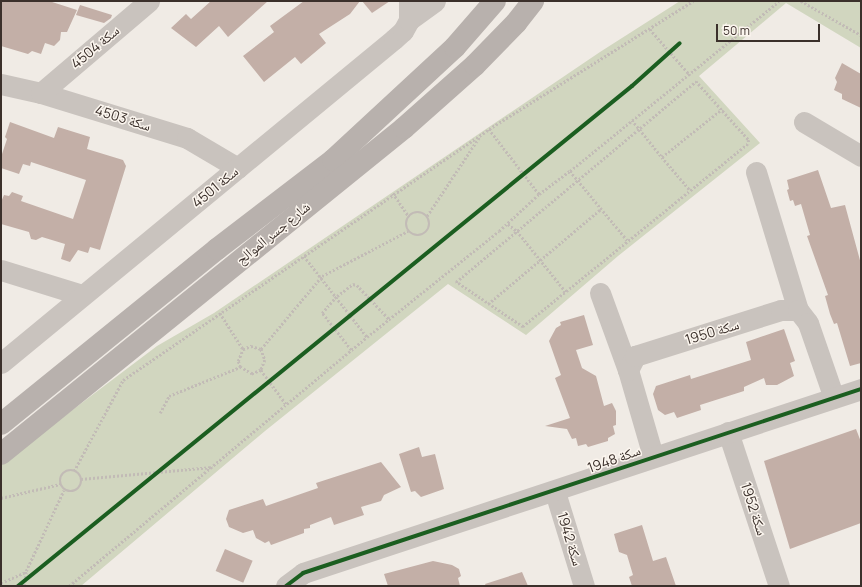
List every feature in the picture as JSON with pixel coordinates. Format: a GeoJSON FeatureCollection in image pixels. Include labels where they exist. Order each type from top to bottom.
{"type":"FeatureCollection","features":[{"type":"Feature","properties":{"kind":"main road","name":"شارع جسر الموالح"},"geometry":{"type":"LineString","coordinates":[[1,424],[217,249],[332,160],[455,47],[496,1]]}},
{"type":"Feature","properties":{"kind":"main road","name":"شارع جسر الموالح"},"geometry":{"type":"LineString","coordinates":[[1,454],[404,128],[475,65],[516,23],[533,1]]}},
{"type":"Feature","properties":{"kind":"street","name":"سكة 4504"},"geometry":{"type":"LineString","coordinates":[[40,93],[149,1]]}},
{"type":"Feature","properties":{"kind":"street","name":"سكة 4501"},"geometry":{"type":"LineString","coordinates":[[1,363],[394,40],[403,31],[409,10],[435,1]]}},
{"type":"Feature","properties":{"kind":"street","name":"سكة 4503"},"geometry":{"type":"LineString","coordinates":[[1,84],[40,93],[187,138],[238,168]]}},
{"type":"Feature","properties":{"kind":"street"},"geometry":{"type":"LineString","coordinates":[[804,122],[861,156]]}},
{"type":"Feature","properties":{"kind":"street"},"geometry":{"type":"LineString","coordinates":[[756,172],[798,310],[808,323],[834,398]]}},
{"type":"Feature","properties":{"kind":"street"},"geometry":{"type":"LineString","coordinates":[[1,270],[82,295]]}},
{"type":"Feature","properties":{"kind":"street"},"geometry":{"type":"LineString","coordinates":[[600,293],[628,370],[654,456]]}},
{"type":"Feature","properties":{"kind":"street","name":"سكة 1950"},"geometry":{"type":"LineString","coordinates":[[628,370],[635,356],[785,309],[798,310]]}},
{"type":"Feature","properties":{"kind":"street","name":"سكة 1948"},"geometry":{"type":"LineString","coordinates":[[286,586],[303,573],[555,492],[654,456],[861,389]]}},
{"type":"Feature","properties":{"kind":"street","name":"سكة 1952"},"geometry":{"type":"LineString","coordinates":[[728,432],[779,586]]}},
{"type":"Feature","properties":{"kind":"street","name":"سكة 1942"},"geometry":{"type":"LineString","coordinates":[[555,492],[584,586]]}},
{"type":"Feature","properties":{"kind":"path"},"geometry":{"type":"LineString","coordinates":[[111,390],[123,380],[220,313],[489,129],[693,1]]}},
{"type":"Feature","properties":{"kind":"path"},"geometry":{"type":"LineString","coordinates":[[69,586],[367,337],[508,224],[539,194],[570,172],[779,1]]}},
{"type":"Feature","properties":{"kind":"path"},"geometry":{"type":"LineString","coordinates":[[801,1],[861,36]]}},
{"type":"Feature","properties":{"kind":"path"},"geometry":{"type":"LineString","coordinates":[[650,29],[690,75]]}},
{"type":"Feature","properties":{"kind":"path"},"geometry":{"type":"LineString","coordinates":[[666,58],[676,48]]}},
{"type":"Feature","properties":{"kind":"path"},"geometry":{"type":"LineString","coordinates":[[696,81],[722,109],[749,140],[748,144],[521,328],[456,282],[696,81]]}},
{"type":"Feature","properties":{"kind":"path"},"geometry":{"type":"LineString","coordinates":[[662,157],[722,109]]}},
{"type":"Feature","properties":{"kind":"path"},"geometry":{"type":"LineString","coordinates":[[632,120],[690,190]]}},
{"type":"Feature","properties":{"kind":"path"},"geometry":{"type":"LineString","coordinates":[[489,129],[539,194]]}},
{"type":"Feature","properties":{"kind":"path"},"geometry":{"type":"LineString","coordinates":[[427,216],[481,135]]}},
{"type":"Feature","properties":{"kind":"path"},"geometry":{"type":"LineString","coordinates":[[518,179],[530,169]]}},
{"type":"Feature","properties":{"kind":"path"},"geometry":{"type":"LineString","coordinates":[[570,172],[628,241]]}},
{"type":"Feature","properties":{"kind":"path"},"geometry":{"type":"LineString","coordinates":[[394,193],[409,217]]}},
{"type":"Feature","properties":{"kind":"path"},"geometry":{"type":"LineString","coordinates":[[488,304],[601,209]]}},
{"type":"Feature","properties":{"kind":"path"},"geometry":{"type":"LineString","coordinates":[[422,211],[427,216],[430,221],[428,231],[420,236],[410,236],[405,227],[409,217],[415,212],[422,211]]}},
{"type":"Feature","properties":{"kind":"path"},"geometry":{"type":"LineString","coordinates":[[508,224],[517,230],[566,292]]}},
{"type":"Feature","properties":{"kind":"path"},"geometry":{"type":"LineString","coordinates":[[262,350],[322,276],[408,231]]}},
{"type":"Feature","properties":{"kind":"path"},"geometry":{"type":"LineString","coordinates":[[304,256],[322,276],[367,337]]}},
{"type":"Feature","properties":{"kind":"path"},"geometry":{"type":"LineString","coordinates":[[352,350],[322,313],[337,296],[353,284],[389,319]]}},
{"type":"Feature","properties":{"kind":"path"},"geometry":{"type":"LineString","coordinates":[[366,304],[377,295]]}},
{"type":"Feature","properties":{"kind":"path"},"geometry":{"type":"LineString","coordinates":[[345,320],[356,312]]}},
{"type":"Feature","properties":{"kind":"path"},"geometry":{"type":"LineString","coordinates":[[220,313],[243,349]]}},
{"type":"Feature","properties":{"kind":"path"},"geometry":{"type":"LineString","coordinates":[[328,334],[340,324]]}},
{"type":"Feature","properties":{"kind":"path"},"geometry":{"type":"LineString","coordinates":[[251,346],[262,350],[265,360],[261,370],[252,374],[240,366],[238,361],[243,349],[251,346]]}},
{"type":"Feature","properties":{"kind":"path"},"geometry":{"type":"LineString","coordinates":[[160,413],[169,396],[240,366]]}},
{"type":"Feature","properties":{"kind":"path"},"geometry":{"type":"LineString","coordinates":[[261,370],[286,404]]}},
{"type":"Feature","properties":{"kind":"path"},"geometry":{"type":"LineString","coordinates":[[263,387],[275,377]]}},
{"type":"Feature","properties":{"kind":"path"},"geometry":{"type":"LineString","coordinates":[[60,484],[63,474],[74,471],[123,380]]}},
{"type":"Feature","properties":{"kind":"path"},"geometry":{"type":"LineString","coordinates":[[148,481],[165,467]]}},
{"type":"Feature","properties":{"kind":"path"},"geometry":{"type":"LineString","coordinates":[[82,479],[213,467]]}},
{"type":"Feature","properties":{"kind":"path"},"geometry":{"type":"LineString","coordinates":[[74,471],[82,479]]}},
{"type":"Feature","properties":{"kind":"path"},"geometry":{"type":"LineString","coordinates":[[60,484],[64,490],[73,492],[78,490],[82,479]]}},
{"type":"Feature","properties":{"kind":"path"},"geometry":{"type":"LineString","coordinates":[[1,498],[60,484]]}},
{"type":"Feature","properties":{"kind":"path"},"geometry":{"type":"LineString","coordinates":[[24,586],[26,572],[64,490]]}},
{"type":"Feature","properties":{"kind":"path"},"geometry":{"type":"LineString","coordinates":[[1,583],[26,572]]}},
{"type":"Feature","properties":{"kind":"path"},"geometry":{"type":"LineString","coordinates":[[18,586],[31,576]]}},
{"type":"Feature","properties":{"kind":"green space"},"geometry":{"type":"Polygon","coordinates":[[[680,1],[861,1],[861,48],[786,3],[699,76],[760,143],[618,256],[526,335],[448,284],[265,431],[81,586],[1,586],[1,464],[157,346],[214,313],[600,52],[680,1]]]}},
{"type":"Feature","properties":{"kind":"building"},"geometry":{"type":"Polygon","coordinates":[[[1,1],[49,1],[77,10],[67,32],[61,32],[60,40],[54,46],[45,43],[41,54],[32,51],[28,54],[1,46],[1,1]]]}},
{"type":"Feature","properties":{"kind":"building"},"geometry":{"type":"Polygon","coordinates":[[[211,1],[268,1],[228,37],[219,26],[196,47],[171,28],[186,14],[191,19],[211,1]]]}},
{"type":"Feature","properties":{"kind":"building"},"geometry":{"type":"Polygon","coordinates":[[[304,1],[360,1],[350,14],[319,34],[326,43],[301,64],[295,57],[264,82],[243,56],[274,32],[270,26],[304,1]]]}},
{"type":"Feature","properties":{"kind":"building"},"geometry":{"type":"Polygon","coordinates":[[[362,1],[390,1],[372,13],[362,1]]]}},
{"type":"Feature","properties":{"kind":"building"},"geometry":{"type":"Polygon","coordinates":[[[80,5],[112,15],[111,18],[104,23],[76,15],[80,5]]]}},
{"type":"Feature","properties":{"kind":"building"},"geometry":{"type":"Polygon","coordinates":[[[842,63],[861,74],[861,108],[842,99],[842,94],[834,90],[837,82],[835,78],[842,63]]]}},
{"type":"Feature","properties":{"kind":"building"},"geometry":{"type":"Polygon","coordinates":[[[10,122],[54,138],[58,127],[90,137],[87,149],[123,160],[126,166],[100,250],[90,247],[88,253],[78,250],[70,262],[61,259],[65,244],[42,237],[36,240],[31,239],[29,232],[1,224],[1,202],[4,195],[9,196],[12,192],[23,196],[21,201],[73,219],[86,180],[31,162],[30,166],[23,164],[19,174],[1,168],[1,157],[7,139],[5,137],[10,122]]]}},
{"type":"Feature","properties":{"kind":"building"},"geometry":{"type":"Polygon","coordinates":[[[818,170],[831,208],[845,205],[861,264],[861,363],[850,366],[837,323],[834,324],[830,314],[825,296],[828,295],[807,236],[810,235],[801,204],[795,206],[793,200],[790,201],[787,190],[789,189],[787,180],[818,170]]]}},
{"type":"Feature","properties":{"kind":"building"},"geometry":{"type":"Polygon","coordinates":[[[584,315],[593,345],[576,350],[582,368],[596,376],[604,406],[612,403],[616,411],[616,425],[613,426],[615,434],[608,438],[608,441],[588,447],[586,444],[578,446],[576,438],[572,439],[567,429],[545,426],[570,418],[555,378],[561,375],[549,341],[556,328],[561,325],[560,322],[584,315]]]}},
{"type":"Feature","properties":{"kind":"building"},"geometry":{"type":"Polygon","coordinates":[[[784,329],[795,361],[790,363],[794,376],[777,385],[766,385],[764,378],[744,387],[744,391],[700,405],[701,410],[677,418],[674,412],[665,415],[658,410],[653,394],[656,386],[690,375],[691,379],[751,360],[746,342],[784,329]]]}},
{"type":"Feature","properties":{"kind":"building"},"geometry":{"type":"Polygon","coordinates":[[[856,429],[861,442],[861,523],[790,549],[764,461],[856,429]]]}},
{"type":"Feature","properties":{"kind":"building"},"geometry":{"type":"Polygon","coordinates":[[[419,447],[422,457],[435,454],[444,489],[421,497],[415,491],[411,492],[399,454],[419,447]]]}},
{"type":"Feature","properties":{"kind":"building"},"geometry":{"type":"Polygon","coordinates":[[[381,462],[401,487],[384,495],[381,501],[361,507],[364,515],[334,525],[331,517],[310,525],[310,528],[304,529],[304,533],[271,545],[269,541],[265,543],[256,538],[253,530],[243,533],[229,527],[226,519],[229,510],[263,499],[266,506],[318,488],[316,483],[381,462]]]}},
{"type":"Feature","properties":{"kind":"building"},"geometry":{"type":"Polygon","coordinates":[[[642,525],[653,561],[666,557],[676,586],[632,586],[629,577],[633,575],[627,555],[619,552],[614,534],[642,525]]]}},
{"type":"Feature","properties":{"kind":"building"},"geometry":{"type":"Polygon","coordinates":[[[225,549],[253,561],[243,583],[216,571],[225,549]]]}},
{"type":"Feature","properties":{"kind":"building"},"geometry":{"type":"Polygon","coordinates":[[[433,561],[452,565],[459,569],[461,576],[458,578],[460,586],[388,586],[384,574],[433,561]]]}},
{"type":"Feature","properties":{"kind":"building"},"geometry":{"type":"Polygon","coordinates":[[[522,572],[528,586],[486,586],[485,584],[522,572]]]}},
{"type":"Feature","properties":{"kind":"cycle path"},"geometry":{"type":"LineString","coordinates":[[18,586],[632,86],[680,43]]}},
{"type":"Feature","properties":{"kind":"cycle path"},"geometry":{"type":"LineString","coordinates":[[286,586],[303,573],[861,389]]}}]}
